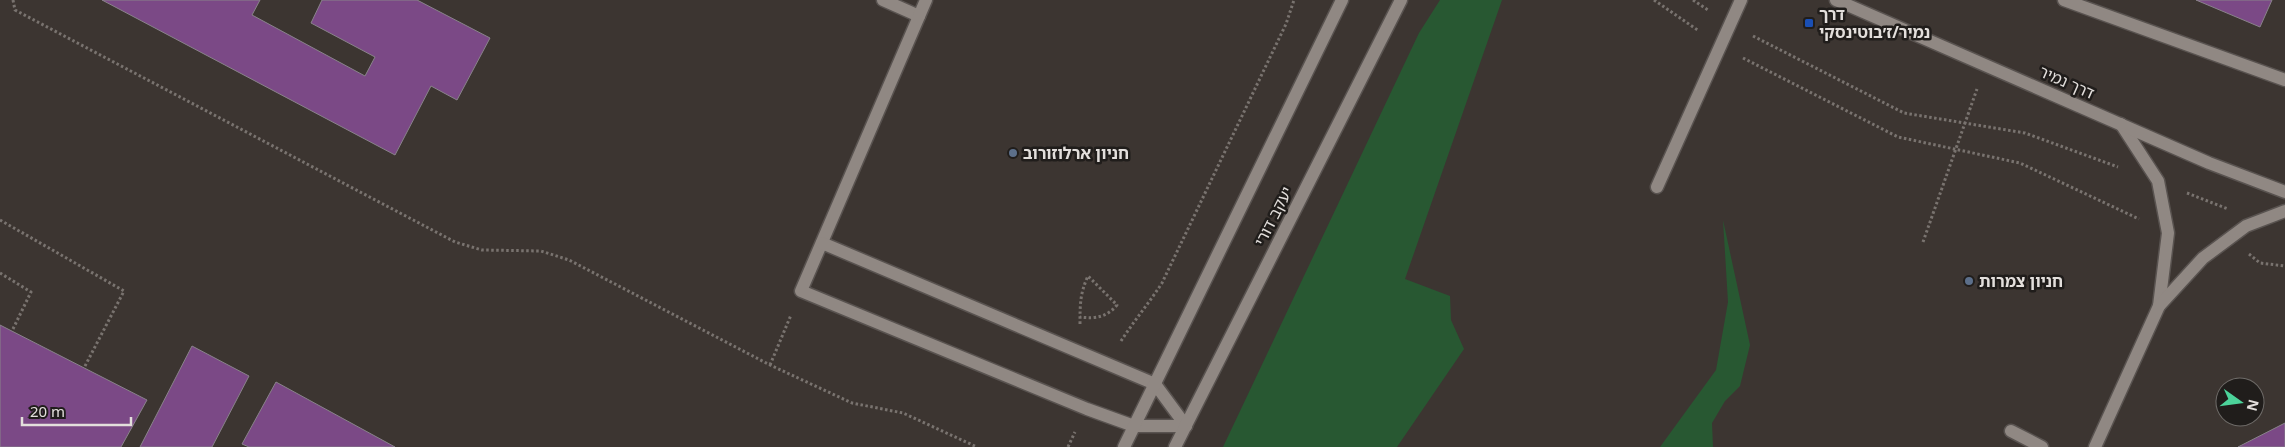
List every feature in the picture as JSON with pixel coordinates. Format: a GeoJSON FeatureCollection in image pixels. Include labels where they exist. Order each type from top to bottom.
{"type":"FeatureCollection","features":[{"type":"Feature","properties":{"kind":"street"},"geometry":{"type":"LineString","coordinates":[[883,0],[919,16]]}},
{"type":"Feature","properties":{"kind":"street"},"geometry":{"type":"LineString","coordinates":[[926,0],[802,291],[1087,409],[1134,426],[1186,426]]}},
{"type":"Feature","properties":{"kind":"street","name":"יעקב דורי"},"geometry":{"type":"LineString","coordinates":[[1124,447],[1342,0]]}},
{"type":"Feature","properties":{"kind":"street","name":"יעקב דורי"},"geometry":{"type":"LineString","coordinates":[[1175,447],[1401,0]]}},
{"type":"Feature","properties":{"kind":"street"},"geometry":{"type":"LineString","coordinates":[[1657,187],[1741,0]]}},
{"type":"Feature","properties":{"kind":"street","name":"דרך נמיר"},"geometry":{"type":"LineString","coordinates":[[1836,0],[2209,163],[2285,192]]}},
{"type":"Feature","properties":{"kind":"street"},"geometry":{"type":"LineString","coordinates":[[2064,0],[2285,80]]}},
{"type":"Feature","properties":{"kind":"street"},"geometry":{"type":"LineString","coordinates":[[2095,447],[2159,306],[2168,232],[2158,182],[2121,124]]}},
{"type":"Feature","properties":{"kind":"street"},"geometry":{"type":"LineString","coordinates":[[2159,306],[2203,258],[2246,226],[2285,211]]}},
{"type":"Feature","properties":{"kind":"street"},"geometry":{"type":"LineString","coordinates":[[822,243],[1154,384],[1186,426]]}},
{"type":"Feature","properties":{"kind":"street"},"geometry":{"type":"LineString","coordinates":[[2010,431],[2042,447]]}},
{"type":"Feature","properties":{"kind":"path"},"geometry":{"type":"LineString","coordinates":[[13,0],[15,10],[455,242],[482,250],[541,251],[569,260],[770,365],[852,403],[903,413],[976,447]]}},
{"type":"Feature","properties":{"kind":"path"},"geometry":{"type":"LineString","coordinates":[[1106,364],[1135,318],[1147,307],[1162,283],[1286,24],[1294,0]]}},
{"type":"Feature","properties":{"kind":"path"},"geometry":{"type":"LineString","coordinates":[[1654,0],[1720,46],[1898,137],[2020,162],[2168,232]]}},
{"type":"Feature","properties":{"kind":"path"},"geometry":{"type":"LineString","coordinates":[[1693,0],[1730,24],[1904,113],[2025,133],[2259,221]]}},
{"type":"Feature","properties":{"kind":"path"},"geometry":{"type":"LineString","coordinates":[[1923,242],[1985,65]]}},
{"type":"Feature","properties":{"kind":"path"},"geometry":{"type":"LineString","coordinates":[[2,221],[124,291],[84,368]]}},
{"type":"Feature","properties":{"kind":"path"},"geometry":{"type":"LineString","coordinates":[[2230,238],[2260,263],[2285,266]]}},
{"type":"Feature","properties":{"kind":"path"},"geometry":{"type":"LineString","coordinates":[[0,273],[31,292],[12,331]]}},
{"type":"Feature","properties":{"kind":"path"},"geometry":{"type":"LineString","coordinates":[[1088,276],[1117,305],[1111,312],[1093,318],[1080,318],[1081,290],[1088,276]]}},
{"type":"Feature","properties":{"kind":"path"},"geometry":{"type":"LineString","coordinates":[[770,365],[802,291]]}},
{"type":"Feature","properties":{"kind":"path"},"geometry":{"type":"LineString","coordinates":[[1068,447],[1087,409]]}},
{"type":"Feature","properties":{"kind":"green space"},"geometry":{"type":"Polygon","coordinates":[[[1440,0],[1502,0],[1405,279],[1450,296],[1451,320],[1464,349],[1397,447],[1223,447],[1419,33],[1440,0]]]}},
{"type":"Feature","properties":{"kind":"green space"},"geometry":{"type":"Polygon","coordinates":[[[1723,220],[1750,345],[1740,386],[1725,401],[1712,423],[1713,447],[1660,447],[1716,370],[1728,302],[1723,220]]]}},
{"type":"Feature","properties":{"kind":"building"},"geometry":{"type":"Polygon","coordinates":[[[102,0],[260,0],[252,15],[365,76],[375,57],[311,23],[322,0],[417,0],[490,38],[457,100],[431,86],[395,155],[102,0]]]}},
{"type":"Feature","properties":{"kind":"building"},"geometry":{"type":"Polygon","coordinates":[[[2196,0],[2272,0],[2260,27],[2196,0]]]}},
{"type":"Feature","properties":{"kind":"building"},"geometry":{"type":"Polygon","coordinates":[[[0,325],[147,400],[121,447],[0,447],[0,325]]]}},
{"type":"Feature","properties":{"kind":"building"},"geometry":{"type":"Polygon","coordinates":[[[192,346],[249,376],[212,447],[140,447],[192,346]]]}},
{"type":"Feature","properties":{"kind":"building"},"geometry":{"type":"Polygon","coordinates":[[[276,382],[395,447],[249,447],[242,444],[276,382]]]}},
{"type":"Feature","properties":{"kind":"building"},"geometry":{"type":"Polygon","coordinates":[[[2285,423],[2285,447],[2238,447],[2285,423]]]}},
{"type":"Feature","properties":{"kind":"place","name":"דרך נמיר/ז׳בוטינסקי"},"geometry":{"type":"Point","coordinates":[1809,23]}},
{"type":"Feature","properties":{"kind":"place","name":"חניון ארלוזורוב"},"geometry":{"type":"Point","coordinates":[1013,153]}},
{"type":"Feature","properties":{"kind":"place","name":"חניון צמרות"},"geometry":{"type":"Point","coordinates":[1969,281]}}]}
